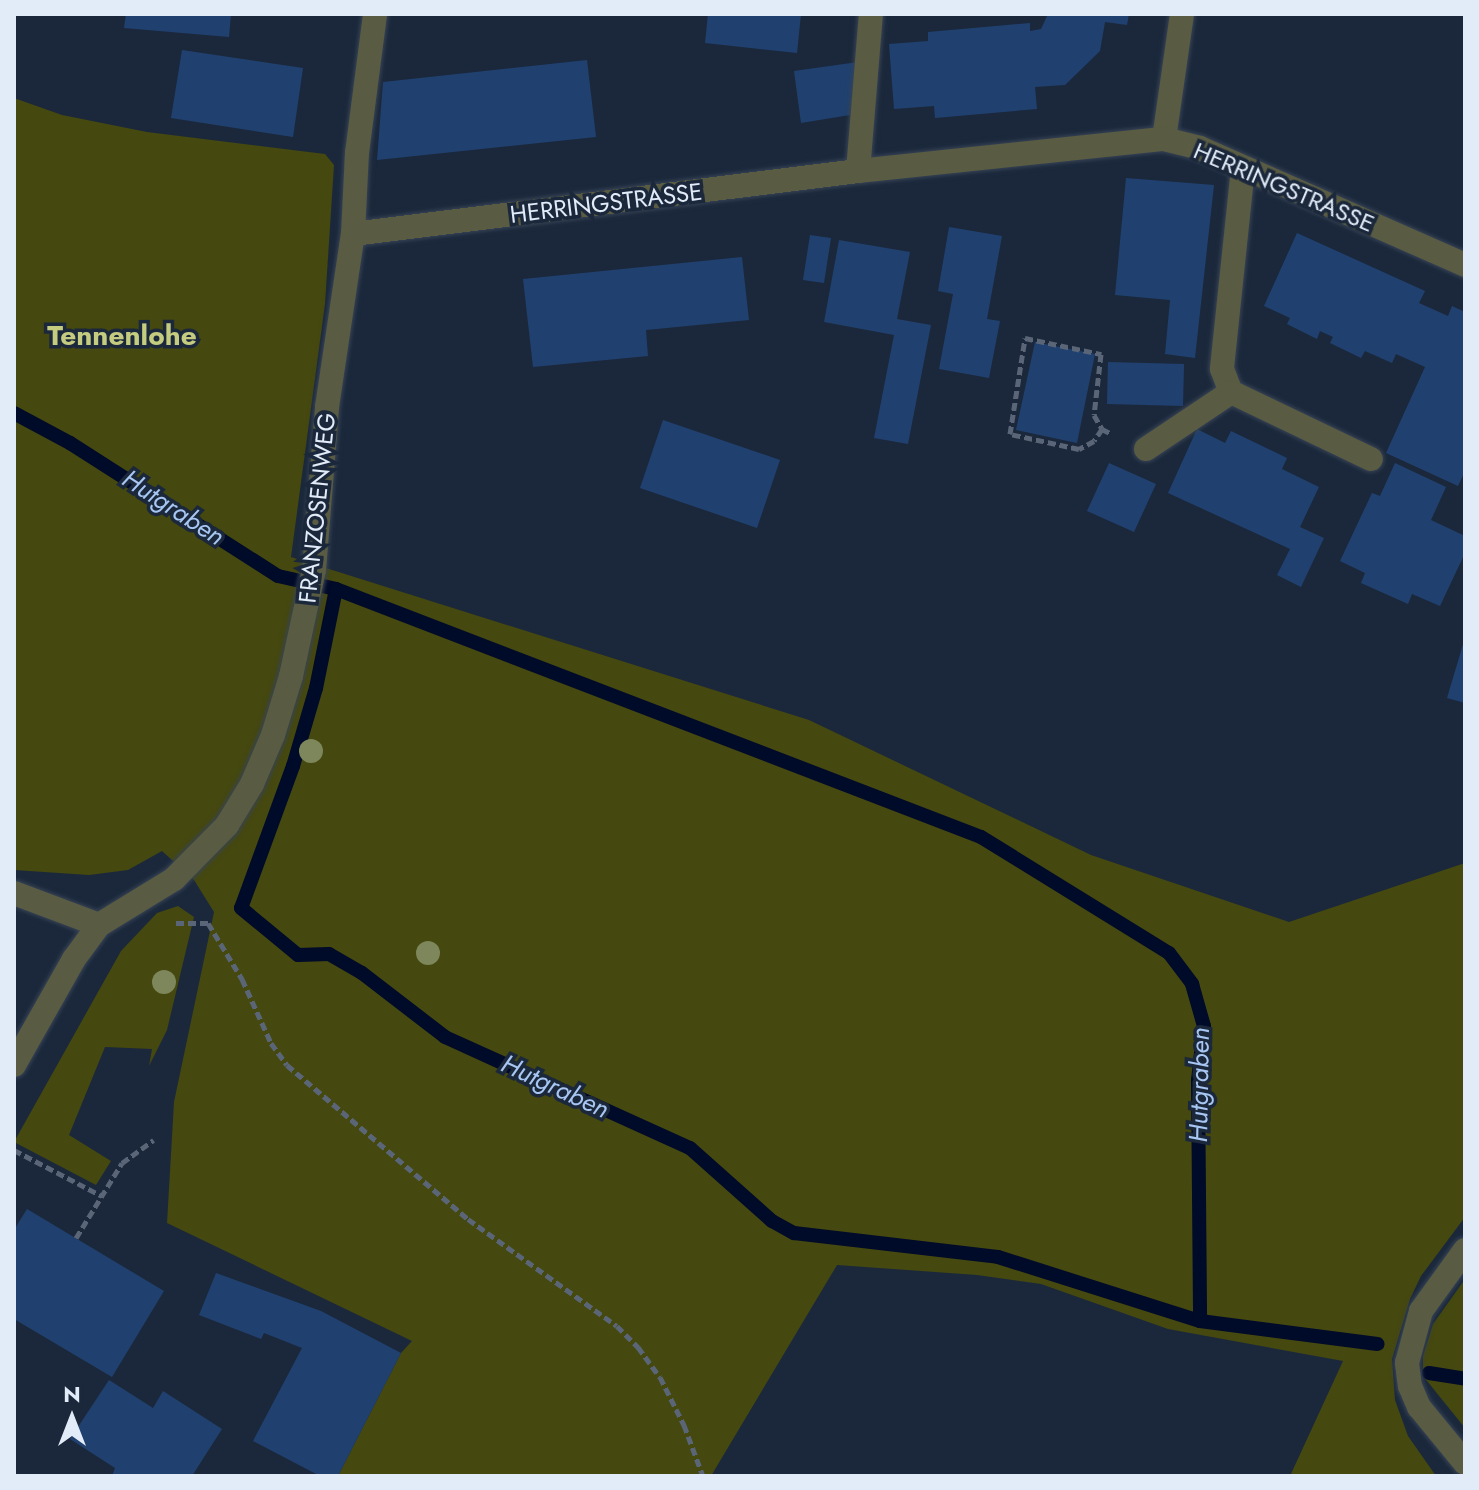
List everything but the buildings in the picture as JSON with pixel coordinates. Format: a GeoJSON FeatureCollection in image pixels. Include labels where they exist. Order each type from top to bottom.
{"type":"FeatureCollection","features":[{"type":"Feature","properties":{"kind":"street","name":"FRANZOSENWEG"},"geometry":{"type":"LineString","coordinates":[[99,925],[174,879],[227,825],[252,784],[273,735],[314,570],[327,407],[353,234],[357,153],[375,14]]}},
{"type":"Feature","properties":{"kind":"street"},"geometry":{"type":"LineString","coordinates":[[858,171],[871,14]]}},
{"type":"Feature","properties":{"kind":"street"},"geometry":{"type":"LineString","coordinates":[[1164,139],[1182,14]]}},
{"type":"Feature","properties":{"kind":"street","name":"HERRINGSTRASSE"},"geometry":{"type":"LineString","coordinates":[[353,234],[858,171],[1164,139],[1200,148],[1465,265]]}},
{"type":"Feature","properties":{"kind":"street"},"geometry":{"type":"LineString","coordinates":[[1243,168],[1222,369],[1231,392],[1371,459]]}},
{"type":"Feature","properties":{"kind":"street"},"geometry":{"type":"LineString","coordinates":[[1146,449],[1231,392]]}},
{"type":"Feature","properties":{"kind":"street"},"geometry":{"type":"LineString","coordinates":[[14,893],[99,925],[74,959],[14,1065]]}},
{"type":"Feature","properties":{"kind":"street"},"geometry":{"type":"LineString","coordinates":[[1465,1250],[1421,1311],[1407,1363],[1410,1386],[1419,1407],[1465,1463]]}},
{"type":"Feature","properties":{"kind":"path"},"geometry":{"type":"LineString","coordinates":[[1102,429],[1094,441],[1079,449],[1010,434],[1025,338],[1101,354],[1093,410],[1102,429],[1146,449]]}},
{"type":"Feature","properties":{"kind":"path"},"geometry":{"type":"LineString","coordinates":[[172,923],[208,923],[242,979],[271,1043],[287,1065],[468,1219],[617,1326],[638,1347],[660,1377],[684,1425],[703,1476]]}},
{"type":"Feature","properties":{"kind":"path"},"geometry":{"type":"LineString","coordinates":[[76,1238],[122,1163],[154,1140]]}},
{"type":"Feature","properties":{"kind":"path"},"geometry":{"type":"LineString","coordinates":[[14,1150],[102,1196]]}},
{"type":"Feature","properties":{"kind":"shaded area"},"geometry":{"type":"Polygon","coordinates":[[[14,98],[62,115],[147,132],[325,154],[334,165],[325,304],[291,557],[809,720],[1091,855],[1289,922],[1465,863],[1465,1217],[1421,1276],[1410,1299],[1392,1359],[1395,1400],[1408,1436],[1436,1476],[1290,1476],[1343,1361],[1168,1329],[1041,1284],[977,1275],[837,1265],[711,1476],[338,1476],[401,1353],[412,1341],[167,1223],[174,1102],[214,912],[194,880],[162,851],[128,870],[89,875],[14,870],[14,98]]]}},
{"type":"Feature","properties":{"kind":"shaded area"},"geometry":{"type":"Polygon","coordinates":[[[178,906],[194,917],[167,1030],[149,1066],[152,1049],[105,1047],[69,1135],[111,1161],[96,1185],[14,1142],[121,951],[157,913],[178,906]]]}},
{"type":"Feature","properties":{"kind":"shaded area"},"geometry":{"type":"Polygon","coordinates":[[[1465,1279],[1465,1428],[1423,1376],[1423,1356],[1433,1324],[1465,1279]]]}},
{"type":"Feature","properties":{"kind":"waterway","name":"Hutgraben"},"geometry":{"type":"LineString","coordinates":[[14,413],[70,443],[278,576],[336,589],[316,688],[293,766],[241,908],[298,955],[329,954],[362,973],[445,1037],[690,1148],[772,1221],[794,1233],[998,1257],[1200,1321],[1378,1344]]}},
{"type":"Feature","properties":{"kind":"waterway","name":"Hutgraben"},"geometry":{"type":"LineString","coordinates":[[336,589],[981,837],[1169,953],[1192,984],[1204,1026],[1198,1080],[1200,1321]]}},
{"type":"Feature","properties":{"kind":"waterway","name":"Hutgraben"},"geometry":{"type":"LineString","coordinates":[[1429,1373],[1465,1379]]}},
{"type":"Feature","properties":{"kind":"district","name":"Tennenlohe"},"geometry":{"type":"Point","coordinates":[122,336]}}]}
